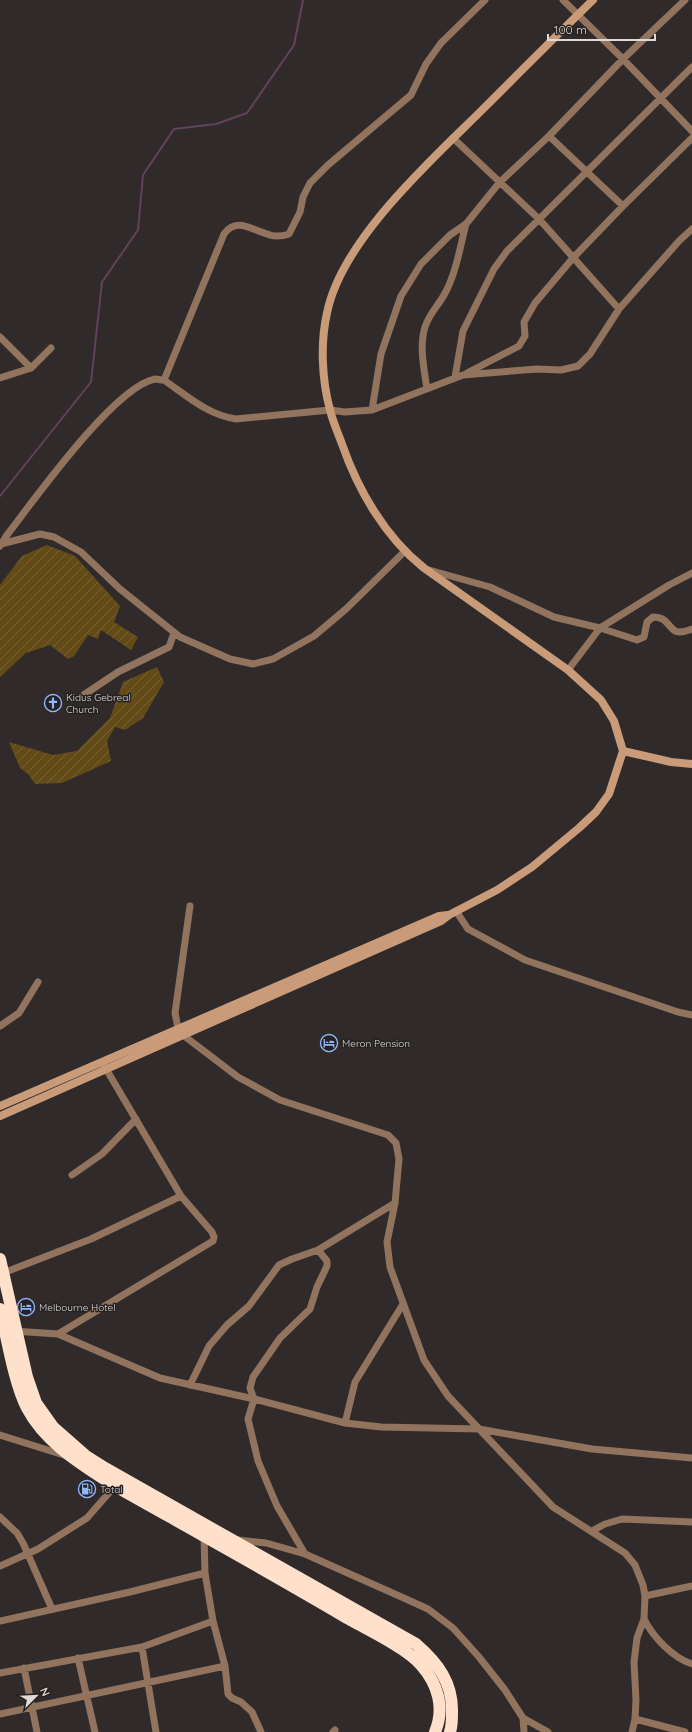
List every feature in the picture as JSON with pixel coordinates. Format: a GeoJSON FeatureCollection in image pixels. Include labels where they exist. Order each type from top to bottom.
{"type":"FeatureCollection","features":[{"type":"Feature","properties":{"kind":"highway"},"geometry":{"type":"LineString","coordinates":[[0,1259],[11,1331],[5,1354],[28,1409],[44,1431],[59,1447],[74,1459],[115,1486],[408,1654],[436,1674],[448,1684],[452,1706],[450,1732]]}},
{"type":"Feature","properties":{"kind":"highway"},"geometry":{"type":"LineString","coordinates":[[0,1308],[11,1331],[36,1403],[53,1427],[86,1456],[416,1644],[430,1656],[436,1674],[436,1689],[440,1702],[438,1725],[435,1732]]}},
{"type":"Feature","properties":{"kind":"street"},"geometry":{"type":"LineString","coordinates":[[164,380],[224,234],[227,230],[236,225],[271,236],[289,234],[300,212],[303,197],[310,183],[328,165],[411,95],[426,64],[441,43],[486,0]]}},
{"type":"Feature","properties":{"kind":"street"},"geometry":{"type":"LineString","coordinates":[[563,0],[623,59],[692,131]]}},
{"type":"Feature","properties":{"kind":"street"},"geometry":{"type":"LineString","coordinates":[[0,1116],[104,1066],[180,1032],[441,921],[452,913],[497,890],[532,867],[596,812],[609,794],[624,751],[614,721],[601,700],[568,670],[424,568],[404,552],[372,508],[350,466],[330,410],[322,360],[327,313],[336,283],[362,239],[390,203],[453,138],[593,0]]}},
{"type":"Feature","properties":{"kind":"street"},"geometry":{"type":"LineString","coordinates":[[372,410],[382,354],[401,296],[421,264],[450,235],[466,224],[499,183],[549,136],[623,59],[685,0]]}},
{"type":"Feature","properties":{"kind":"street"},"geometry":{"type":"LineString","coordinates":[[456,377],[463,331],[494,269],[506,252],[692,67]]}},
{"type":"Feature","properties":{"kind":"street"},"geometry":{"type":"LineString","coordinates":[[549,136],[623,206]]}},
{"type":"Feature","properties":{"kind":"street"},"geometry":{"type":"LineString","coordinates":[[453,138],[499,183],[539,219],[619,309]]}},
{"type":"Feature","properties":{"kind":"street"},"geometry":{"type":"LineString","coordinates":[[463,375],[519,346],[525,336],[524,322],[535,303],[573,258],[692,138]]}},
{"type":"Feature","properties":{"kind":"street"},"geometry":{"type":"LineString","coordinates":[[427,388],[422,351],[425,328],[432,312],[444,295],[453,271],[466,224]]}},
{"type":"Feature","properties":{"kind":"street"},"geometry":{"type":"LineString","coordinates":[[1,545],[7,535],[100,418],[127,394],[144,383],[155,379],[164,380],[208,411],[222,417],[236,419],[330,410],[345,412],[372,410],[463,375],[537,369],[561,370],[578,366],[590,354],[619,309],[679,241],[692,230]]}},
{"type":"Feature","properties":{"kind":"street"},"geometry":{"type":"LineString","coordinates":[[0,337],[30,368]]}},
{"type":"Feature","properties":{"kind":"street"},"geometry":{"type":"LineString","coordinates":[[0,378],[30,368],[52,348]]}},
{"type":"Feature","properties":{"kind":"street"},"geometry":{"type":"LineString","coordinates":[[1,545],[40,534],[54,537],[81,552],[120,589],[180,637],[230,659],[253,664],[273,659],[314,636],[346,609],[404,552]]}},
{"type":"Feature","properties":{"kind":"street"},"geometry":{"type":"LineString","coordinates":[[424,568],[490,587],[554,617],[640,639],[644,637],[647,622],[654,617],[662,619],[678,633],[692,629]]}},
{"type":"Feature","properties":{"kind":"street"},"geometry":{"type":"LineString","coordinates":[[568,670],[600,628],[668,585],[692,573]]}},
{"type":"Feature","properties":{"kind":"street"},"geometry":{"type":"LineString","coordinates":[[82,696],[118,672],[169,647],[174,633]]}},
{"type":"Feature","properties":{"kind":"street"},"geometry":{"type":"LineString","coordinates":[[624,751],[672,762],[692,764]]}},
{"type":"Feature","properties":{"kind":"street"},"geometry":{"type":"LineString","coordinates":[[190,906],[175,1013],[180,1032],[238,1077],[280,1100],[388,1135],[396,1143],[399,1159],[396,1203],[387,1242],[390,1267],[424,1360],[448,1396],[553,1507],[625,1552],[635,1565],[643,1585],[645,1596],[644,1619],[637,1638],[634,1662],[636,1700],[635,1719],[632,1732]]}},
{"type":"Feature","properties":{"kind":"street"},"geometry":{"type":"LineString","coordinates":[[452,913],[468,929],[525,960],[671,1010],[692,1015]]}},
{"type":"Feature","properties":{"kind":"street"},"geometry":{"type":"LineString","coordinates":[[0,1026],[18,1013],[38,982]]}},
{"type":"Feature","properties":{"kind":"street"},"geometry":{"type":"LineString","coordinates":[[0,1106],[104,1066]]}},
{"type":"Feature","properties":{"kind":"street"},"geometry":{"type":"LineString","coordinates":[[58,1334],[213,1241],[214,1237],[212,1232],[181,1196],[104,1066]]}},
{"type":"Feature","properties":{"kind":"street"},"geometry":{"type":"LineString","coordinates":[[72,1175],[102,1154],[136,1118]]}},
{"type":"Feature","properties":{"kind":"street"},"geometry":{"type":"LineString","coordinates":[[3,1273],[91,1239],[181,1196]]}},
{"type":"Feature","properties":{"kind":"street"},"geometry":{"type":"LineString","coordinates":[[190,1385],[209,1346],[227,1325],[249,1306],[279,1266],[292,1259],[318,1250],[396,1203]]}},
{"type":"Feature","properties":{"kind":"street"},"geometry":{"type":"LineString","coordinates":[[305,1554],[277,1506],[258,1461],[248,1419],[254,1399],[250,1388],[253,1377],[280,1338],[310,1309],[316,1287],[327,1266],[327,1260],[318,1250]]}},
{"type":"Feature","properties":{"kind":"street"},"geometry":{"type":"LineString","coordinates":[[345,1423],[355,1382],[403,1304]]}},
{"type":"Feature","properties":{"kind":"street"},"geometry":{"type":"LineString","coordinates":[[11,1331],[58,1334],[160,1378],[254,1399],[345,1423],[381,1427],[479,1429],[592,1449],[692,1458]]}},
{"type":"Feature","properties":{"kind":"street"},"geometry":{"type":"LineString","coordinates":[[0,1435],[74,1459],[86,1456]]}},
{"type":"Feature","properties":{"kind":"street"},"geometry":{"type":"LineString","coordinates":[[0,1566],[38,1549],[87,1518],[103,1502],[115,1486]]}},
{"type":"Feature","properties":{"kind":"street"},"geometry":{"type":"LineString","coordinates":[[0,1517],[16,1533],[27,1553],[52,1609]]}},
{"type":"Feature","properties":{"kind":"street"},"geometry":{"type":"LineString","coordinates":[[592,1532],[605,1524],[622,1518],[692,1522]]}},
{"type":"Feature","properties":{"kind":"street"},"geometry":{"type":"LineString","coordinates":[[202,1523],[204,1536],[205,1572],[213,1620],[225,1666],[228,1694],[232,1698],[241,1702],[252,1712],[261,1732]]}},
{"type":"Feature","properties":{"kind":"street"},"geometry":{"type":"LineString","coordinates":[[232,1540],[266,1543],[305,1554],[428,1609],[453,1628],[479,1657],[505,1690],[523,1718],[548,1732]]}},
{"type":"Feature","properties":{"kind":"street"},"geometry":{"type":"LineString","coordinates":[[0,1621],[130,1592],[205,1572]]}},
{"type":"Feature","properties":{"kind":"street"},"geometry":{"type":"LineString","coordinates":[[645,1596],[691,1586]]}},
{"type":"Feature","properties":{"kind":"street"},"geometry":{"type":"LineString","coordinates":[[644,1619],[650,1631],[658,1640],[685,1662],[692,1664]]}},
{"type":"Feature","properties":{"kind":"street"},"geometry":{"type":"LineString","coordinates":[[0,1673],[142,1647],[213,1620]]}},
{"type":"Feature","properties":{"kind":"street"},"geometry":{"type":"LineString","coordinates":[[142,1647],[156,1732]]}},
{"type":"Feature","properties":{"kind":"street"},"geometry":{"type":"LineString","coordinates":[[78,1658],[95,1732]]}},
{"type":"Feature","properties":{"kind":"street"},"geometry":{"type":"LineString","coordinates":[[0,1714],[86,1697],[225,1666]]}},
{"type":"Feature","properties":{"kind":"street"},"geometry":{"type":"LineString","coordinates":[[24,1668],[38,1732]]}},
{"type":"Feature","properties":{"kind":"street"},"geometry":{"type":"LineString","coordinates":[[523,1718],[524,1732]]}},
{"type":"Feature","properties":{"kind":"street"},"geometry":{"type":"LineString","coordinates":[[635,1719],[685,1732]]}},
{"type":"Feature","properties":{"kind":"shaded area"},"geometry":{"type":"Polygon","coordinates":[[[47,545],[75,556],[120,606],[114,622],[138,637],[131,650],[101,630],[98,639],[88,635],[74,656],[68,659],[50,645],[26,653],[0,677],[0,585],[22,556],[47,545]]]}},
{"type":"Feature","properties":{"kind":"shaded area"},"geometry":{"type":"Polygon","coordinates":[[[157,667],[164,682],[143,718],[125,730],[115,727],[107,741],[111,761],[62,783],[35,784],[28,774],[20,768],[9,742],[53,755],[77,751],[110,718],[123,682],[157,667]]]}},
{"type":"Feature","properties":{"kind":"waterway"},"geometry":{"type":"LineString","coordinates":[[0,496],[91,382],[102,282],[138,230],[143,175],[174,129],[216,124],[247,113],[294,45],[303,0]]}},
{"type":"Feature","properties":{"kind":"place","name":"Kidus Gebreal Church"},"geometry":{"type":"Point","coordinates":[53,703]}},
{"type":"Feature","properties":{"kind":"place","name":"Meron Pension"},"geometry":{"type":"Point","coordinates":[329,1043]}},
{"type":"Feature","properties":{"kind":"place","name":"Melbourne Hotel"},"geometry":{"type":"Point","coordinates":[26,1307]}},
{"type":"Feature","properties":{"kind":"place","name":"Total"},"geometry":{"type":"Point","coordinates":[87,1489]}}]}
